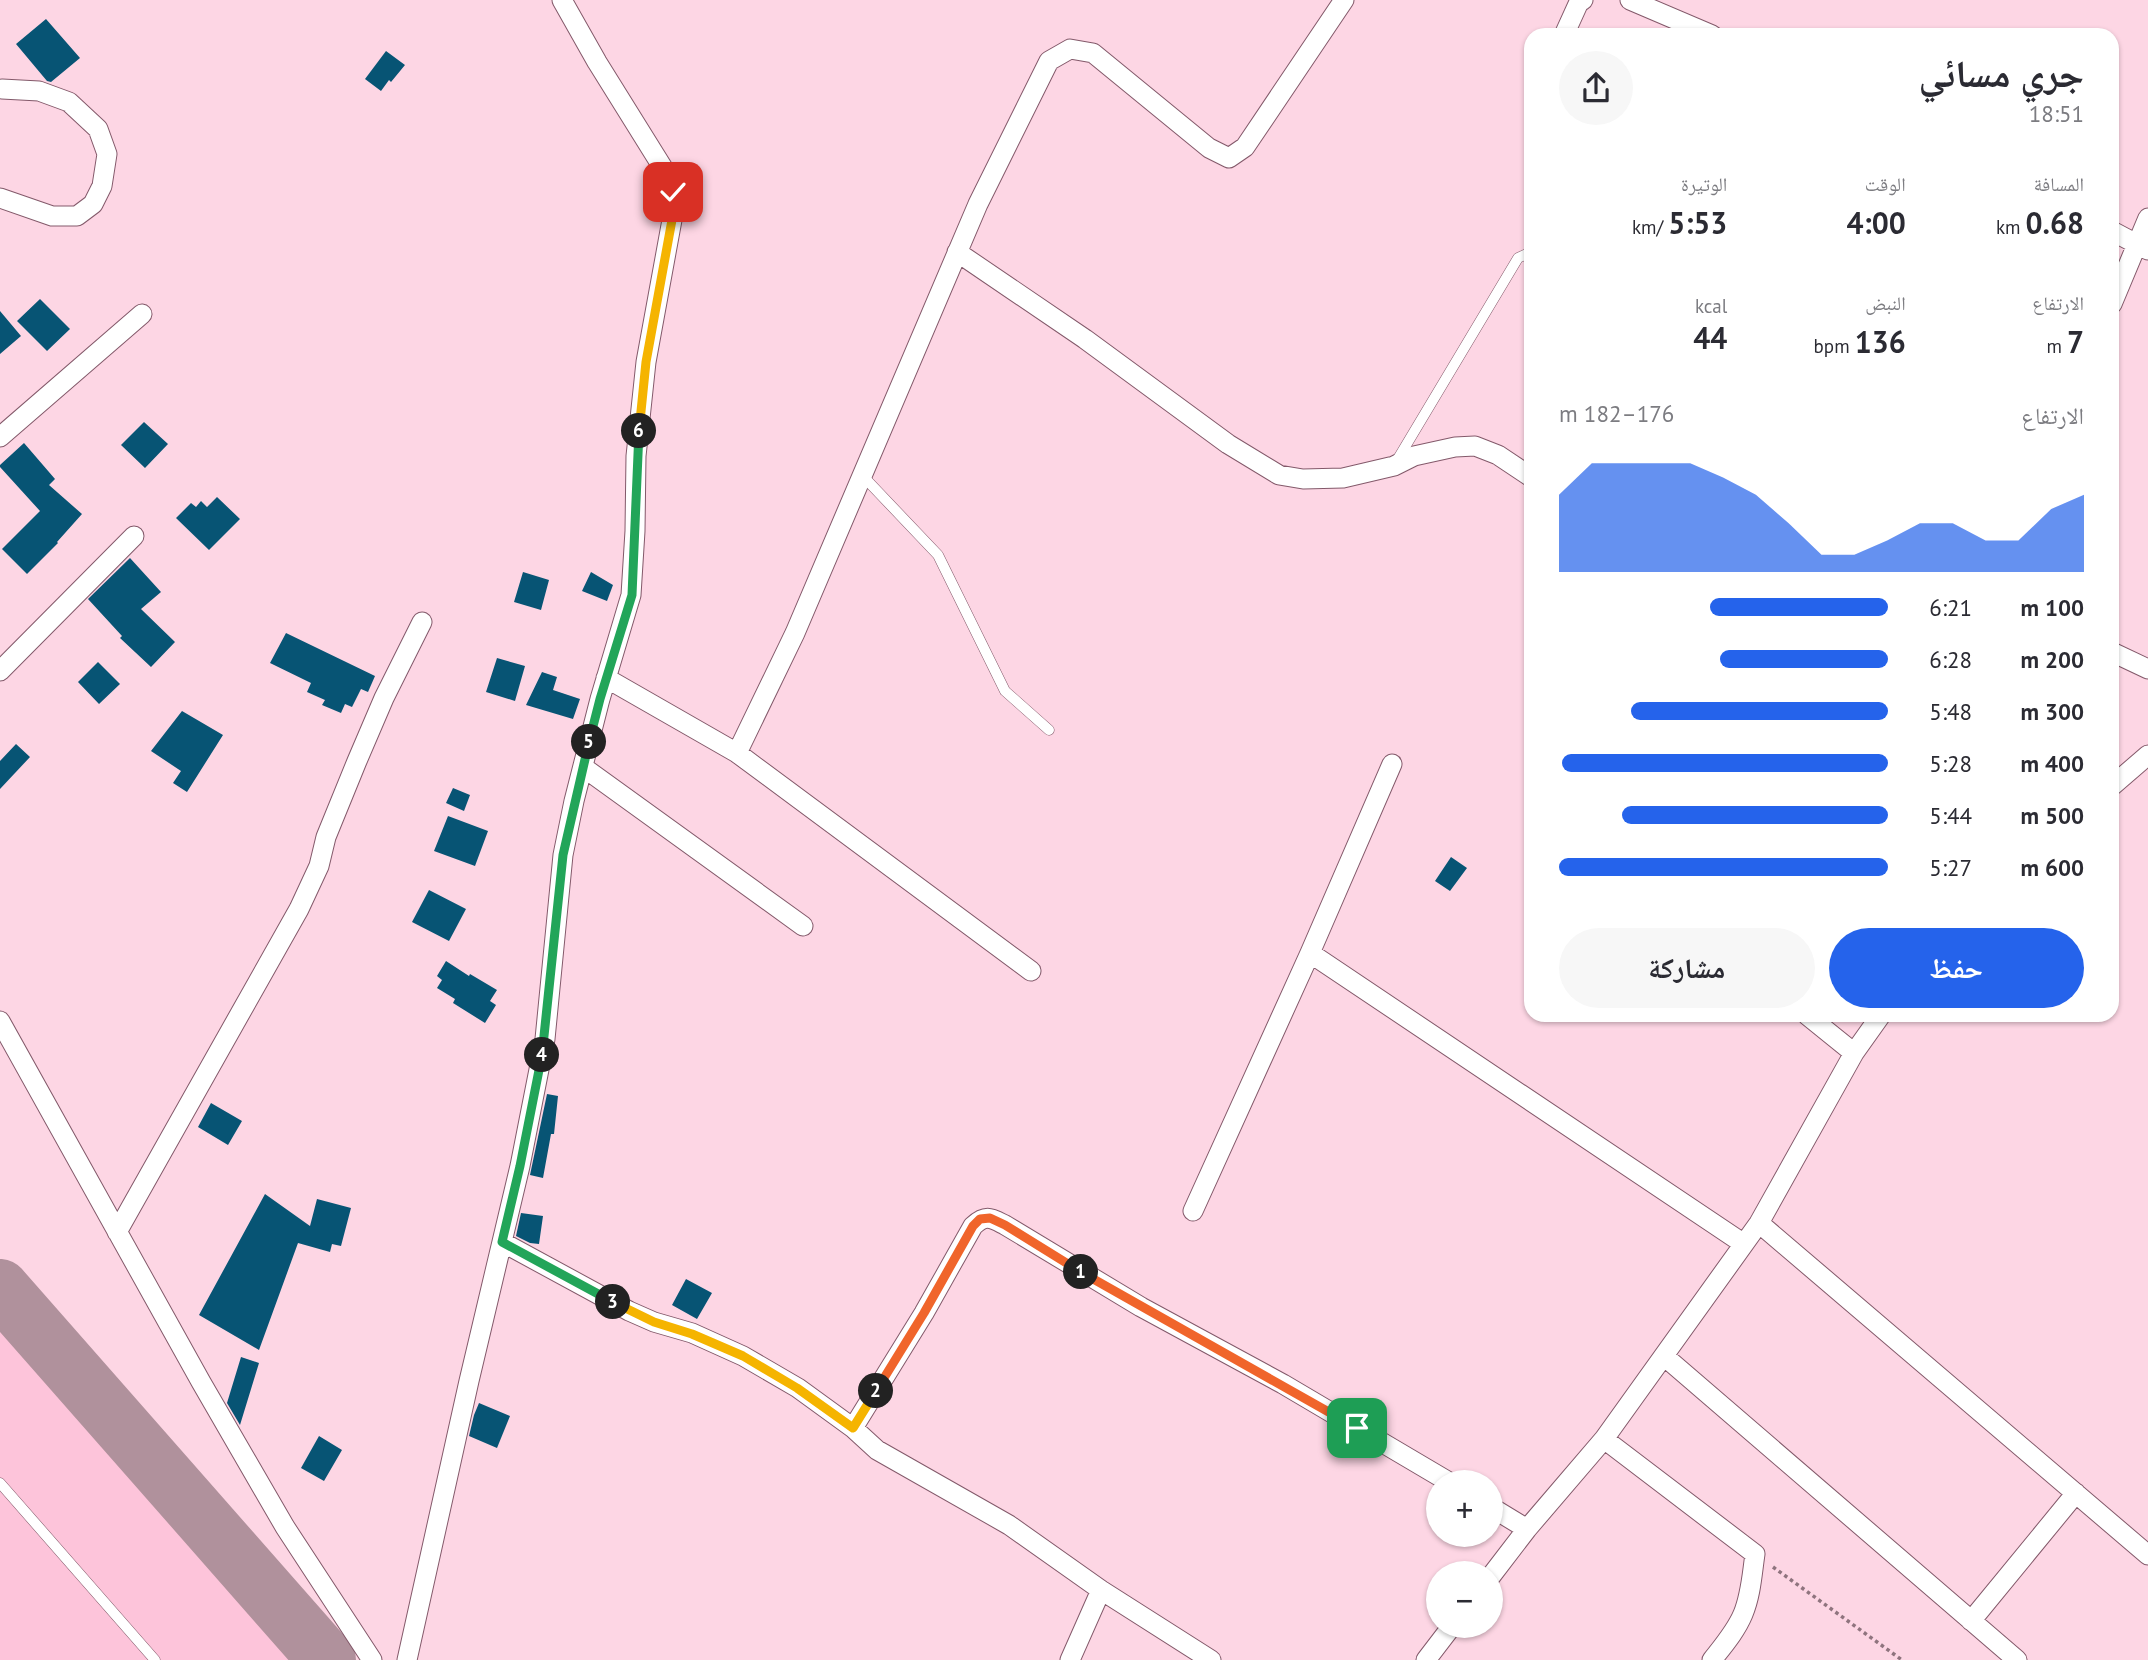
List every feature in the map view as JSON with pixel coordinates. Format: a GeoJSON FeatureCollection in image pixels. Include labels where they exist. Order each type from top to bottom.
{"type":"FeatureCollection","features":[{"type":"Feature","properties":{"kind":"street"},"geometry":{"type":"LineString","coordinates":[[407,1660],[520,1166],[545,1040],[563,855],[606,678],[632,595],[636,456],[646,362],[674,209],[668,176],[562,0]]}},
{"type":"Feature","properties":{"kind":"street"},"geometry":{"type":"LineString","coordinates":[[737,753],[794,633],[978,204],[1049,61],[1070,49],[1093,53],[1209,148],[1229,158],[1245,147],[1344,0]]}},
{"type":"Feature","properties":{"kind":"street"},"geometry":{"type":"LineString","coordinates":[[1567,28],[1579,2],[1583,0]]}},
{"type":"Feature","properties":{"kind":"street"},"geometry":{"type":"LineString","coordinates":[[1630,0],[1696,28]]}},
{"type":"Feature","properties":{"kind":"street"},"geometry":{"type":"LineString","coordinates":[[0,198],[52,216],[77,216],[93,204],[102,186],[107,154],[98,130],[69,102],[39,91],[2,89]]}},
{"type":"Feature","properties":{"kind":"street"},"geometry":{"type":"LineString","coordinates":[[2119,291],[2143,247],[2148,218]]}},
{"type":"Feature","properties":{"kind":"street"},"geometry":{"type":"LineString","coordinates":[[2119,235],[2143,247]]}},
{"type":"Feature","properties":{"kind":"street"},"geometry":{"type":"LineString","coordinates":[[957,252],[1085,339],[1228,444],[1279,475],[1303,479],[1343,478],[1394,466],[1414,456],[1455,447],[1475,446],[1498,455],[1524,472]]}},
{"type":"Feature","properties":{"kind":"street"},"geometry":{"type":"LineString","coordinates":[[0,437],[142,314]]}},
{"type":"Feature","properties":{"kind":"street"},"geometry":{"type":"LineString","coordinates":[[0,671],[134,536]]}},
{"type":"Feature","properties":{"kind":"street"},"geometry":{"type":"LineString","coordinates":[[117,1232],[309,888],[352,772],[384,698],[422,622]]}},
{"type":"Feature","properties":{"kind":"street"},"geometry":{"type":"LineString","coordinates":[[2119,655],[2148,669]]}},
{"type":"Feature","properties":{"kind":"street"},"geometry":{"type":"LineString","coordinates":[[606,678],[737,753],[1031,971]]}},
{"type":"Feature","properties":{"kind":"street"},"geometry":{"type":"LineString","coordinates":[[2119,780],[2148,755]]}},
{"type":"Feature","properties":{"kind":"street"},"geometry":{"type":"LineString","coordinates":[[1193,1211],[1392,764]]}},
{"type":"Feature","properties":{"kind":"street"},"geometry":{"type":"LineString","coordinates":[[583,767],[803,926]]}},
{"type":"Feature","properties":{"kind":"street"},"geometry":{"type":"LineString","coordinates":[[1310,953],[1744,1244]]}},
{"type":"Feature","properties":{"kind":"street"},"geometry":{"type":"LineString","coordinates":[[0,1021],[285,1527],[372,1660]]}},
{"type":"Feature","properties":{"kind":"street"},"geometry":{"type":"LineString","coordinates":[[1816,1022],[1854,1053]]}},
{"type":"Feature","properties":{"kind":"street"},"geometry":{"type":"LineString","coordinates":[[1502,1561],[1604,1439],[1759,1223],[1854,1053],[1876,1022]]}},
{"type":"Feature","properties":{"kind":"street"},"geometry":{"type":"LineString","coordinates":[[853,1428],[924,1313],[973,1226],[980,1219],[990,1218],[1429,1470]]}},
{"type":"Feature","properties":{"kind":"street"},"geometry":{"type":"LineString","coordinates":[[1759,1223],[2148,1555]]}},
{"type":"Feature","properties":{"kind":"street"},"geometry":{"type":"LineString","coordinates":[[502,1242],[629,1311],[743,1356],[797,1388],[853,1428],[877,1450],[1009,1525],[1101,1590],[1211,1660]]}},
{"type":"Feature","properties":{"kind":"street"},"geometry":{"type":"LineString","coordinates":[[1664,1356],[2017,1660]]}},
{"type":"Feature","properties":{"kind":"street"},"geometry":{"type":"LineString","coordinates":[[1604,1439],[1755,1553],[1750,1590],[1743,1614],[1712,1660]]}},
{"type":"Feature","properties":{"kind":"street"},"geometry":{"type":"LineString","coordinates":[[1971,1621],[2076,1493]]}},
{"type":"Feature","properties":{"kind":"street"},"geometry":{"type":"LineString","coordinates":[[1503,1514],[1527,1529]]}},
{"type":"Feature","properties":{"kind":"street"},"geometry":{"type":"LineString","coordinates":[[1070,1660],[1101,1590]]}},
{"type":"Feature","properties":{"kind":"street"},"geometry":{"type":"LineString","coordinates":[[1426,1660],[1443,1638]]}},
{"type":"Feature","properties":{"kind":"lane"},"geometry":{"type":"LineString","coordinates":[[1394,466],[1518,258],[1524,255]]}},
{"type":"Feature","properties":{"kind":"lane"},"geometry":{"type":"LineString","coordinates":[[861,474],[938,555],[1005,691],[1049,730]]}},
{"type":"Feature","properties":{"kind":"lane"},"geometry":{"type":"LineString","coordinates":[[0,1483],[155,1660]]}},
{"type":"Feature","properties":{"kind":"path"},"geometry":{"type":"LineString","coordinates":[[1755,1553],[1902,1660]]}},
{"type":"Feature","properties":{"kind":"shaded area"},"geometry":{"type":"Polygon","coordinates":[[[0,1285],[92,1389],[335,1660],[0,1660],[0,1285]]]}},
{"type":"Feature","properties":{"kind":"building"},"geometry":{"type":"Polygon","coordinates":[[[46,19],[80,58],[51,82],[47,81],[16,44],[46,19]]]}},
{"type":"Feature","properties":{"kind":"building"},"geometry":{"type":"Polygon","coordinates":[[[386,51],[405,65],[381,91],[365,79],[386,51]]]}},
{"type":"Feature","properties":{"kind":"building"},"geometry":{"type":"Polygon","coordinates":[[[40,299],[70,329],[47,351],[17,321],[40,299]]]}},
{"type":"Feature","properties":{"kind":"building"},"geometry":{"type":"Polygon","coordinates":[[[0,311],[21,336],[0,354],[0,311]]]}},
{"type":"Feature","properties":{"kind":"building"},"geometry":{"type":"Polygon","coordinates":[[[144,422],[168,444],[145,468],[121,445],[144,422]]]}},
{"type":"Feature","properties":{"kind":"building"},"geometry":{"type":"Polygon","coordinates":[[[24,443],[55,479],[49,485],[82,514],[27,574],[2,549],[40,511],[0,467],[24,443]]]}},
{"type":"Feature","properties":{"kind":"building"},"geometry":{"type":"Polygon","coordinates":[[[217,497],[240,519],[209,550],[176,518],[191,503],[196,507],[201,501],[207,507],[217,497]]]}},
{"type":"Feature","properties":{"kind":"building"},"geometry":{"type":"Polygon","coordinates":[[[130,558],[161,592],[141,609],[175,642],[151,667],[120,638],[122,636],[88,599],[130,558]]]}},
{"type":"Feature","properties":{"kind":"building"},"geometry":{"type":"Polygon","coordinates":[[[523,572],[549,580],[541,610],[514,602],[523,572]]]}},
{"type":"Feature","properties":{"kind":"building"},"geometry":{"type":"Polygon","coordinates":[[[591,572],[613,585],[607,601],[582,591],[591,572]]]}},
{"type":"Feature","properties":{"kind":"building"},"geometry":{"type":"Polygon","coordinates":[[[286,633],[375,676],[368,692],[361,689],[352,707],[345,704],[341,713],[322,705],[325,700],[307,692],[311,683],[270,663],[286,633]]]}},
{"type":"Feature","properties":{"kind":"building"},"geometry":{"type":"Polygon","coordinates":[[[497,658],[525,666],[515,701],[486,692],[497,658]]]}},
{"type":"Feature","properties":{"kind":"building"},"geometry":{"type":"Polygon","coordinates":[[[98,662],[120,684],[99,704],[78,682],[98,662]]]}},
{"type":"Feature","properties":{"kind":"building"},"geometry":{"type":"Polygon","coordinates":[[[542,672],[557,677],[553,690],[580,699],[573,719],[526,705],[542,672]]]}},
{"type":"Feature","properties":{"kind":"building"},"geometry":{"type":"Polygon","coordinates":[[[182,711],[223,735],[187,792],[173,783],[181,771],[151,751],[182,711]]]}},
{"type":"Feature","properties":{"kind":"building"},"geometry":{"type":"Polygon","coordinates":[[[16,744],[30,757],[0,789],[0,761],[16,744]]]}},
{"type":"Feature","properties":{"kind":"building"},"geometry":{"type":"Polygon","coordinates":[[[453,788],[470,795],[464,811],[446,803],[453,788]]]}},
{"type":"Feature","properties":{"kind":"building"},"geometry":{"type":"Polygon","coordinates":[[[448,816],[488,831],[475,866],[434,851],[448,816]]]}},
{"type":"Feature","properties":{"kind":"building"},"geometry":{"type":"Polygon","coordinates":[[[1451,857],[1467,868],[1450,891],[1435,881],[1451,857]]]}},
{"type":"Feature","properties":{"kind":"building"},"geometry":{"type":"Polygon","coordinates":[[[429,890],[466,909],[449,941],[412,922],[429,890]]]}},
{"type":"Feature","properties":{"kind":"building"},"geometry":{"type":"Polygon","coordinates":[[[446,961],[497,990],[490,1001],[496,1005],[485,1023],[453,1003],[455,999],[437,988],[442,980],[437,976],[446,961]]]}},
{"type":"Feature","properties":{"kind":"building"},"geometry":{"type":"Polygon","coordinates":[[[547,1094],[558,1096],[554,1134],[551,1134],[543,1178],[530,1175],[547,1094]]]}},
{"type":"Feature","properties":{"kind":"building"},"geometry":{"type":"Polygon","coordinates":[[[211,1103],[242,1121],[228,1145],[198,1127],[211,1103]]]}},
{"type":"Feature","properties":{"kind":"building"},"geometry":{"type":"Polygon","coordinates":[[[265,1194],[310,1226],[317,1199],[351,1208],[341,1246],[332,1244],[330,1252],[298,1243],[259,1350],[199,1315],[265,1194]]]}},
{"type":"Feature","properties":{"kind":"building"},"geometry":{"type":"Polygon","coordinates":[[[521,1213],[543,1216],[539,1244],[516,1236],[521,1213]]]}},
{"type":"Feature","properties":{"kind":"building"},"geometry":{"type":"Polygon","coordinates":[[[686,1279],[712,1293],[697,1319],[672,1305],[686,1279]]]}},
{"type":"Feature","properties":{"kind":"building"},"geometry":{"type":"Polygon","coordinates":[[[241,1357],[259,1363],[240,1425],[227,1403],[241,1357]]]}},
{"type":"Feature","properties":{"kind":"building"},"geometry":{"type":"Polygon","coordinates":[[[479,1403],[510,1416],[497,1448],[469,1436],[479,1403]]]}},
{"type":"Feature","properties":{"kind":"building"},"geometry":{"type":"Polygon","coordinates":[[[319,1436],[342,1450],[324,1481],[301,1468],[319,1436]]]}},
{"type":"Feature","properties":{"kind":"taxiway"},"geometry":{"type":"LineString","coordinates":[[0,1288],[327,1660]]}},
{"type":"Feature","properties":{"kind":"route"},"geometry":{"type":"LineString","coordinates":[[673,192],[674,209],[646,362],[636,456],[632,595],[600,699],[563,855],[545,1040],[502,1242],[629,1311],[743,1356],[797,1388],[853,1428],[924,1313],[973,1226],[980,1219],[990,1218],[1141,1307],[1283,1384],[1357,1428]]}}]}
